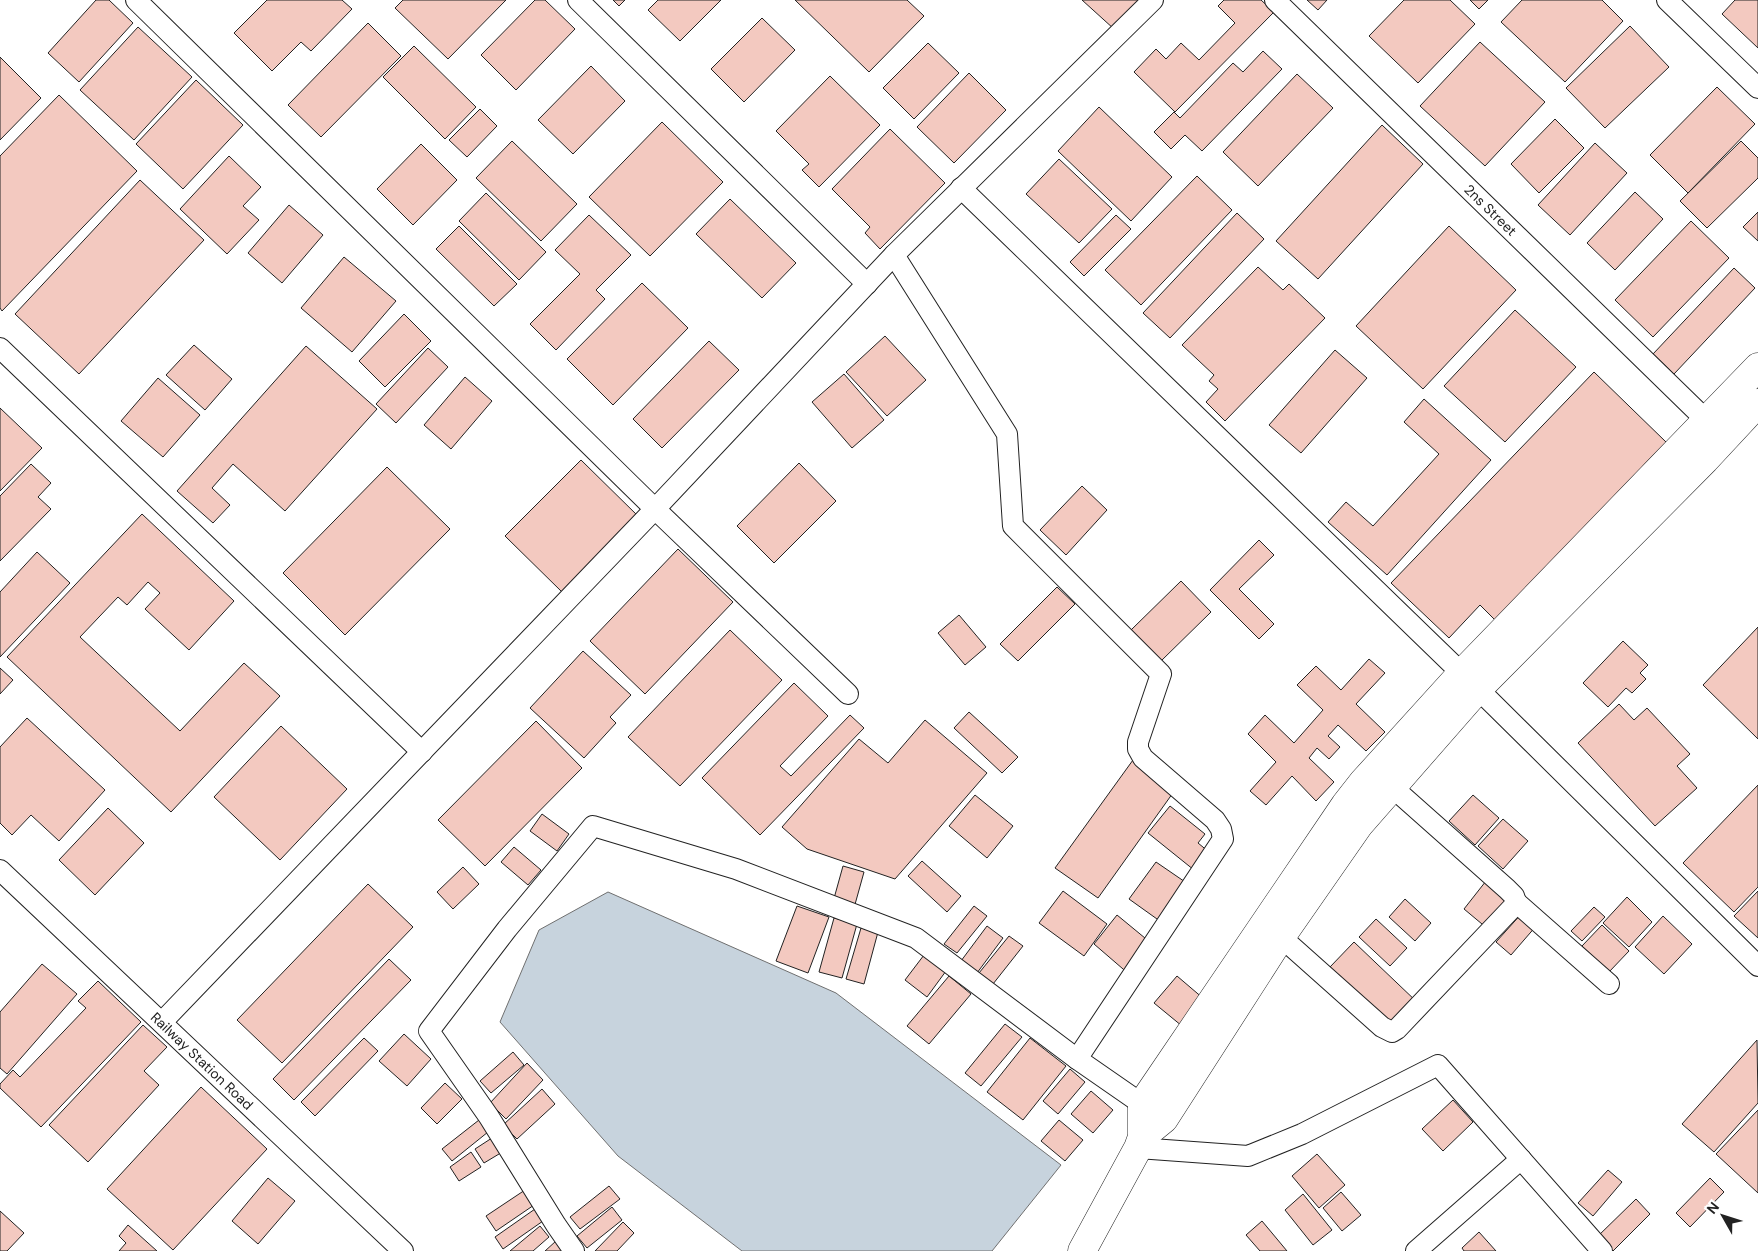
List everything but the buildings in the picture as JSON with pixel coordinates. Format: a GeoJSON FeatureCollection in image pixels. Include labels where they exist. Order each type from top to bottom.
{"type":"FeatureCollection","features":[{"type":"Feature","properties":{"kind":"main road"},"geometry":{"type":"LineString","coordinates":[[1082,1251],[1140,1142],[1164,1119],[1281,937],[1359,825],[1392,786],[1469,682],[1706,420],[1758,368]]}},
{"type":"Feature","properties":{"kind":"main road"},"geometry":{"type":"LineString","coordinates":[[1140,1142],[1142,1104],[1331,824],[1364,782],[1704,460],[1758,403]]}},
{"type":"Feature","properties":{"kind":"street"},"geometry":{"type":"LineString","coordinates":[[136,0],[655,509],[848,694]]}},
{"type":"Feature","properties":{"kind":"street"},"geometry":{"type":"LineString","coordinates":[[578,0],[867,284]]}},
{"type":"Feature","properties":{"kind":"street"},"geometry":{"type":"LineString","coordinates":[[162,1022],[655,509],[894,255],[1153,0]]}},
{"type":"Feature","properties":{"kind":"street","name":"2ns Street"},"geometry":{"type":"LineString","coordinates":[[1275,0],[1706,420]]}},
{"type":"Feature","properties":{"kind":"street"},"geometry":{"type":"LineString","coordinates":[[1667,0],[1758,88]]}},
{"type":"Feature","properties":{"kind":"street"},"geometry":{"type":"LineString","coordinates":[[961,188],[1758,966]]}},
{"type":"Feature","properties":{"kind":"street"},"geometry":{"type":"LineString","coordinates":[[894,255],[1007,434],[1013,526],[1161,674],[1138,742],[1138,749],[1143,758],[1215,820],[1221,829],[1223,839],[1078,1059]]}},
{"type":"Feature","properties":{"kind":"street"},"geometry":{"type":"LineString","coordinates":[[0,348],[422,752]]}},
{"type":"Feature","properties":{"kind":"street"},"geometry":{"type":"LineString","coordinates":[[1392,786],[1508,888],[1516,902],[1609,984]]}},
{"type":"Feature","properties":{"kind":"street"},"geometry":{"type":"LineString","coordinates":[[574,1251],[489,1117],[429,1031],[507,929],[593,826],[736,869],[916,938],[1078,1059],[1164,1119]]}},
{"type":"Feature","properties":{"kind":"street","name":"Railway Station Road"},"geometry":{"type":"LineString","coordinates":[[0,870],[403,1251]]}},
{"type":"Feature","properties":{"kind":"street"},"geometry":{"type":"LineString","coordinates":[[1281,937],[1382,1027],[1392,1032],[1404,1022],[1516,902]]}},
{"type":"Feature","properties":{"kind":"street"},"geometry":{"type":"LineString","coordinates":[[1140,1142],[1248,1156],[1302,1134],[1438,1065],[1602,1251]]}},
{"type":"Feature","properties":{"kind":"street"},"geometry":{"type":"LineString","coordinates":[[1416,1251],[1522,1159]]}},
{"type":"Feature","properties":{"kind":"shaded area"},"geometry":{"type":"Polygon","coordinates":[[[608,892],[836,993],[1061,1165],[992,1251],[742,1251],[618,1156],[500,1022],[539,930],[608,892]]]}}]}
